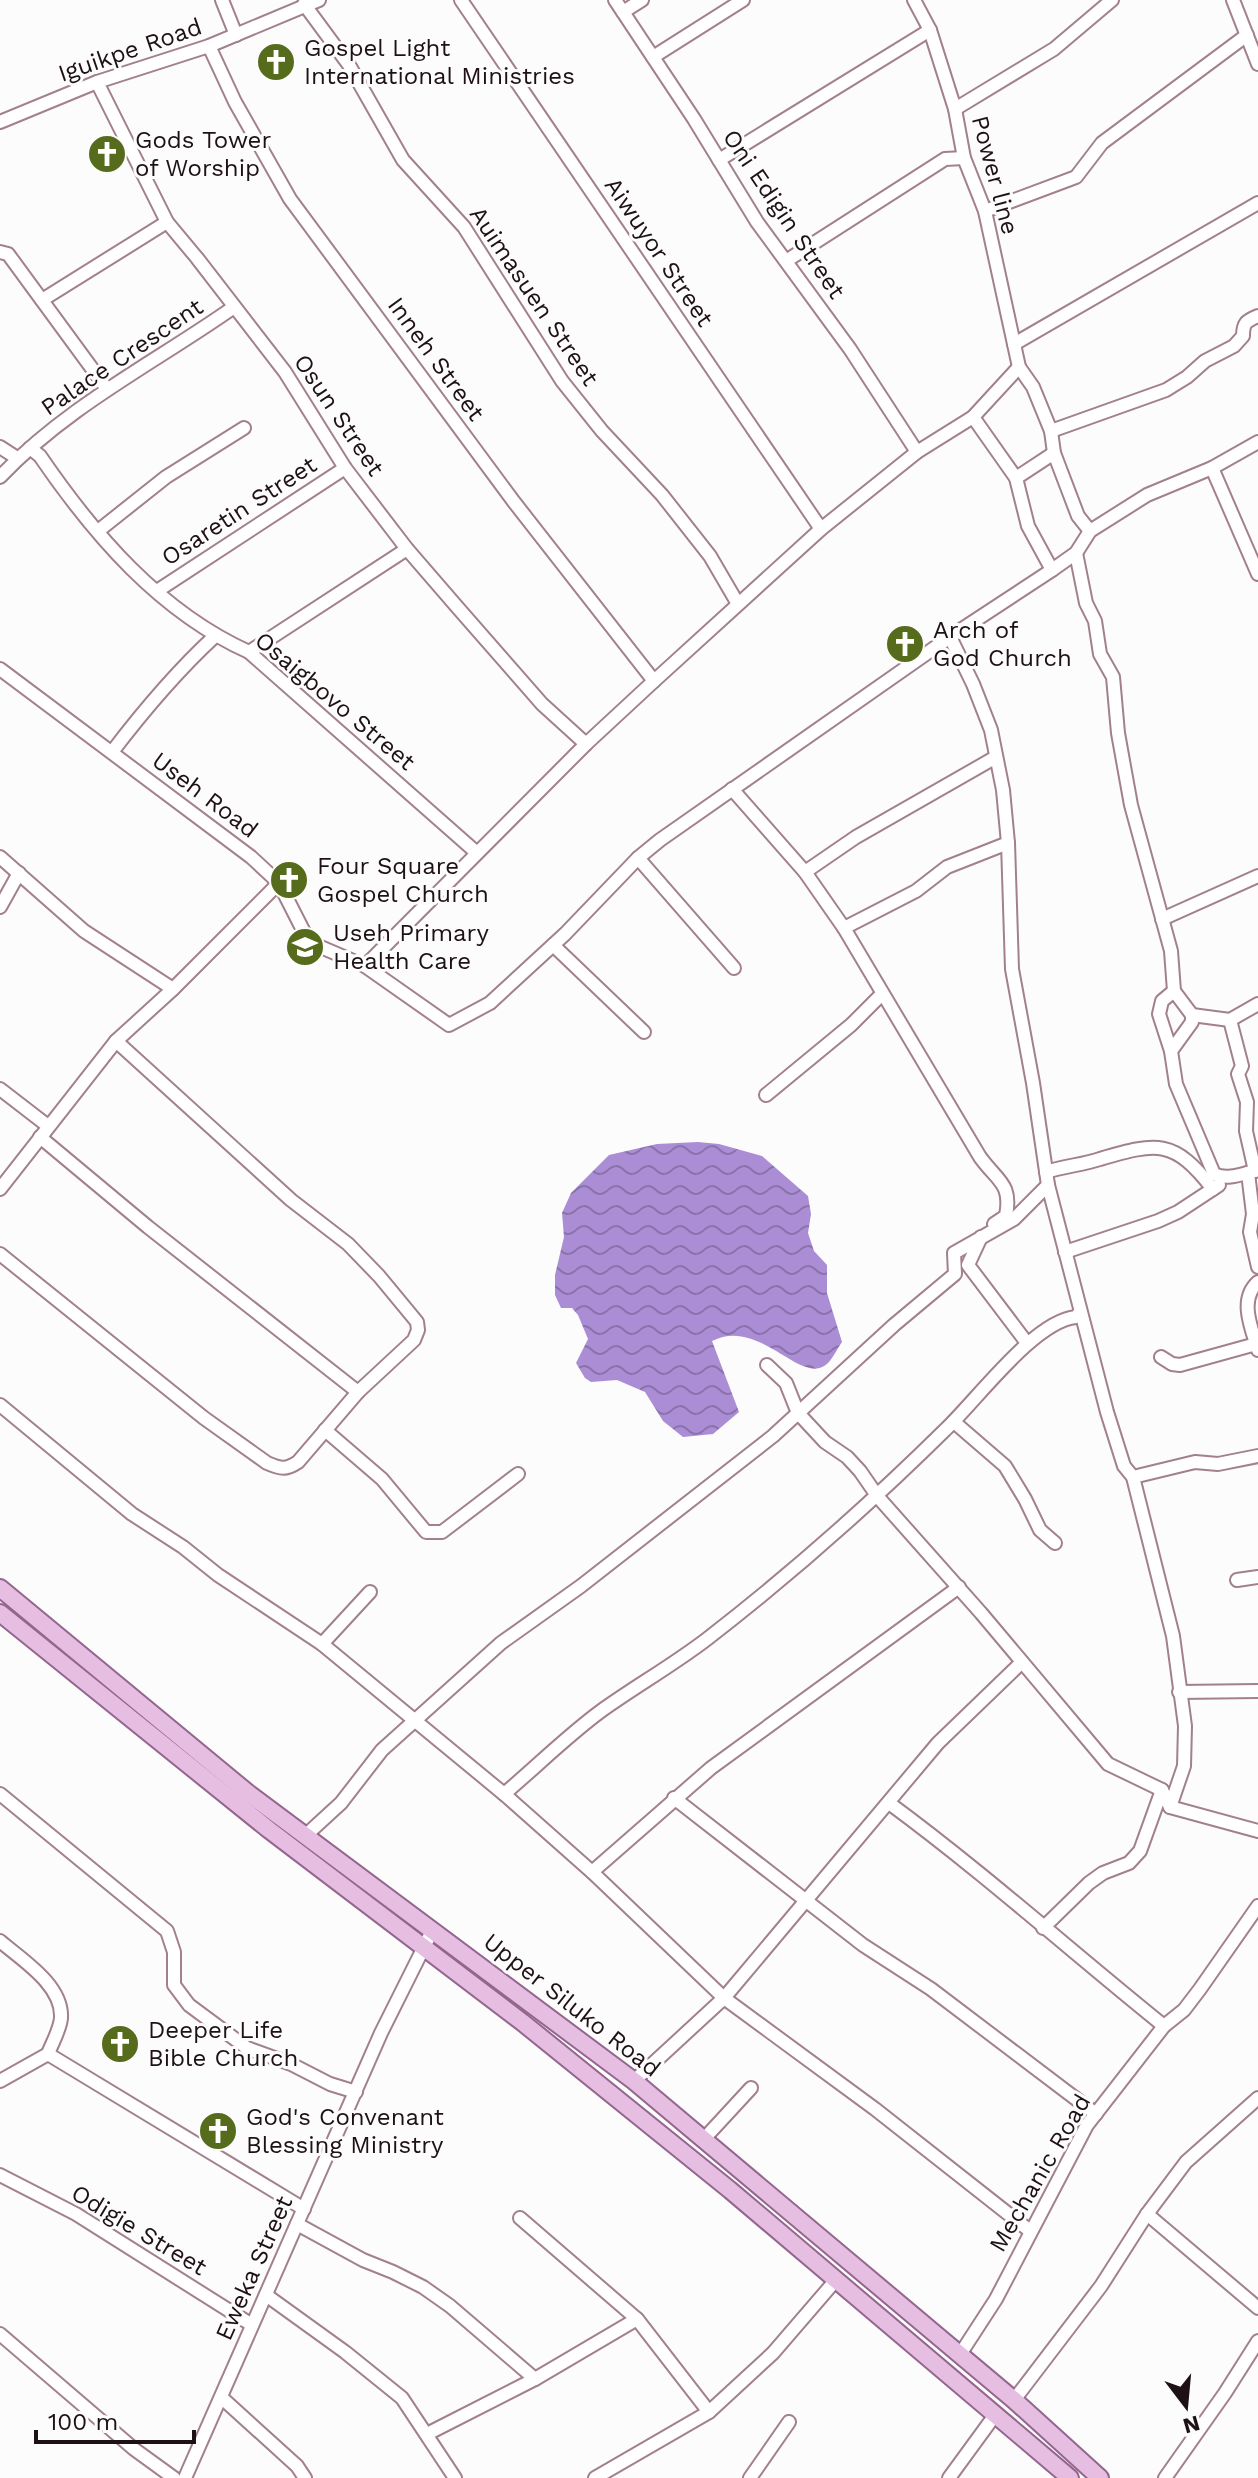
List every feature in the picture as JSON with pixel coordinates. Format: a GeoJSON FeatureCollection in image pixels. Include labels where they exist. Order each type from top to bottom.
{"type":"FeatureCollection","features":[{"type":"Feature","properties":{"kind":"main road","name":"Upper Siluko Road"},"geometry":{"type":"LineString","coordinates":[[0,1588],[195,1750],[305,1836],[634,2081],[1014,2400],[1100,2478]]}},
{"type":"Feature","properties":{"kind":"main road","name":"Upper Siluko Road"},"geometry":{"type":"LineString","coordinates":[[0,1613],[268,1829],[423,1945],[730,2190],[1070,2478]]}},
{"type":"Feature","properties":{"kind":"street"},"geometry":{"type":"LineString","coordinates":[[222,0],[236,35]]}},
{"type":"Feature","properties":{"kind":"street","name":"Iguikpe Road"},"geometry":{"type":"LineString","coordinates":[[0,122],[97,82],[209,46],[319,0]]}},
{"type":"Feature","properties":{"kind":"street","name":"Aiwuyor Street"},"geometry":{"type":"LineString","coordinates":[[461,0],[821,529]]}},
{"type":"Feature","properties":{"kind":"street","name":"Oni Edigin Street"},"geometry":{"type":"LineString","coordinates":[[615,0],[757,222],[850,349],[917,452]]}},
{"type":"Feature","properties":{"kind":"street"},"geometry":{"type":"LineString","coordinates":[[623,12],[642,0]]}},
{"type":"Feature","properties":{"kind":"street"},"geometry":{"type":"LineString","coordinates":[[653,57],[743,0]]}},
{"type":"Feature","properties":{"kind":"street","name":"Power line"},"geometry":{"type":"LineString","coordinates":[[914,0],[930,30],[955,109],[964,158],[985,211],[1019,367],[1033,387],[1051,431],[1054,453],[1078,516],[1090,531]]}},
{"type":"Feature","properties":{"kind":"street"},"geometry":{"type":"LineString","coordinates":[[955,109],[1054,49],[1112,0]]}},
{"type":"Feature","properties":{"kind":"street"},"geometry":{"type":"LineString","coordinates":[[1233,0],[1258,64]]}},
{"type":"Feature","properties":{"kind":"street","name":"Auimasuen Street"},"geometry":{"type":"LineString","coordinates":[[304,4],[349,65],[403,160],[464,227],[562,381],[602,431],[662,495],[710,556],[738,604]]}},
{"type":"Feature","properties":{"kind":"street"},"geometry":{"type":"LineString","coordinates":[[719,160],[930,30]]}},
{"type":"Feature","properties":{"kind":"street"},"geometry":{"type":"LineString","coordinates":[[985,211],[1076,177],[1102,143],[1247,35]]}},
{"type":"Feature","properties":{"kind":"street","name":"Inneh Street"},"geometry":{"type":"LineString","coordinates":[[209,46],[235,102],[290,199],[514,502],[654,681]]}},
{"type":"Feature","properties":{"kind":"street","name":"Osun Street"},"geometry":{"type":"LineString","coordinates":[[97,82],[167,222],[285,372],[345,468],[407,549],[542,704],[586,744]]}},
{"type":"Feature","properties":{"kind":"street"},"geometry":{"type":"LineString","coordinates":[[786,261],[945,159],[964,158]]}},
{"type":"Feature","properties":{"kind":"street"},"geometry":{"type":"LineString","coordinates":[[1014,344],[1258,203]]}},
{"type":"Feature","properties":{"kind":"street"},"geometry":{"type":"LineString","coordinates":[[42,300],[167,222]]}},
{"type":"Feature","properties":{"kind":"street"},"geometry":{"type":"LineString","coordinates":[[0,252],[8,254],[107,389]]}},
{"type":"Feature","properties":{"kind":"street","name":"Palace Crescent"},"geometry":{"type":"LineString","coordinates":[[0,477],[17,458],[107,389],[234,307]]}},
{"type":"Feature","properties":{"kind":"street"},"geometry":{"type":"LineString","coordinates":[[1051,431],[1166,390],[1205,361],[1234,346],[1243,336],[1243,326],[1247,320],[1258,316]]}},
{"type":"Feature","properties":{"kind":"street"},"geometry":{"type":"LineString","coordinates":[[365,966],[586,744],[738,604],[821,529],[917,452],[973,417],[1019,367]]}},
{"type":"Feature","properties":{"kind":"street"},"geometry":{"type":"LineString","coordinates":[[973,417],[1016,478],[1028,526],[1052,570]]}},
{"type":"Feature","properties":{"kind":"street"},"geometry":{"type":"LineString","coordinates":[[98,531],[166,477],[244,428]]}},
{"type":"Feature","properties":{"kind":"street"},"geometry":{"type":"LineString","coordinates":[[644,1032],[553,945],[638,858],[950,637],[1076,553],[1090,531],[1147,495],[1212,468],[1258,442]]}},
{"type":"Feature","properties":{"kind":"street"},"geometry":{"type":"LineString","coordinates":[[0,447],[17,458]]}},
{"type":"Feature","properties":{"kind":"street","name":"Osaigbovo Street"},"geometry":{"type":"LineString","coordinates":[[30,448],[40,456],[132,570],[164,599],[215,636],[249,652],[477,853]]}},
{"type":"Feature","properties":{"kind":"street"},"geometry":{"type":"LineString","coordinates":[[1016,478],[1054,453]]}},
{"type":"Feature","properties":{"kind":"street","name":"Osaretin Street"},"geometry":{"type":"LineString","coordinates":[[157,591],[345,468]]}},
{"type":"Feature","properties":{"kind":"street"},"geometry":{"type":"LineString","coordinates":[[1212,468],[1258,574]]}},
{"type":"Feature","properties":{"kind":"street"},"geometry":{"type":"LineString","coordinates":[[249,652],[407,549]]}},
{"type":"Feature","properties":{"kind":"street"},"geometry":{"type":"LineString","coordinates":[[1076,553],[1086,603],[1095,621],[1100,654],[1113,677],[1118,733],[1131,805],[1171,951],[1174,991],[1192,1015],[1192,1022],[1171,1051]]}},
{"type":"Feature","properties":{"kind":"street"},"geometry":{"type":"LineString","coordinates":[[112,752],[177,672],[215,636]]}},
{"type":"Feature","properties":{"kind":"street"},"geometry":{"type":"LineString","coordinates":[[950,637],[986,718],[1003,790],[1012,969],[1047,1178],[1117,1446],[1124,1466],[1133,1477],[1173,1636],[1185,1726],[1184,1766],[1170,1807]]}},
{"type":"Feature","properties":{"kind":"street","name":"Useh Road"},"geometry":{"type":"LineString","coordinates":[[0,669],[251,857],[279,883],[309,942],[365,966],[449,1025],[490,1003],[553,945]]}},
{"type":"Feature","properties":{"kind":"street"},"geometry":{"type":"LineString","coordinates":[[805,872],[856,837],[996,757]]}},
{"type":"Feature","properties":{"kind":"street"},"geometry":{"type":"LineString","coordinates":[[732,789],[805,872],[844,928],[980,1157],[1007,1188],[1010,1197],[1006,1216],[980,1238],[968,1265],[1027,1343]]}},
{"type":"Feature","properties":{"kind":"street"},"geometry":{"type":"LineString","coordinates":[[844,928],[916,891],[947,867],[1008,843]]}},
{"type":"Feature","properties":{"kind":"street"},"geometry":{"type":"LineString","coordinates":[[0,857],[84,931],[173,989]]}},
{"type":"Feature","properties":{"kind":"street"},"geometry":{"type":"LineString","coordinates":[[638,858],[734,968]]}},
{"type":"Feature","properties":{"kind":"street"},"geometry":{"type":"LineString","coordinates":[[0,907],[19,873]]}},
{"type":"Feature","properties":{"kind":"street"},"geometry":{"type":"LineString","coordinates":[[1162,919],[1258,876]]}},
{"type":"Feature","properties":{"kind":"street"},"geometry":{"type":"LineString","coordinates":[[0,1189],[116,1041],[279,883]]}},
{"type":"Feature","properties":{"kind":"street"},"geometry":{"type":"LineString","coordinates":[[1174,991],[1162,1001],[1159,1014],[1171,1051],[1176,1084],[1210,1166],[1214,1174],[1221,1178],[1253,1171]]}},
{"type":"Feature","properties":{"kind":"street"},"geometry":{"type":"LineString","coordinates":[[766,1095],[851,1025],[882,994]]}},
{"type":"Feature","properties":{"kind":"street"},"geometry":{"type":"LineString","coordinates":[[1192,1015],[1230,1020],[1258,1004]]}},
{"type":"Feature","properties":{"kind":"street"},"geometry":{"type":"LineString","coordinates":[[1230,1020],[1242,1066],[1238,1074],[1247,1102],[1246,1131],[1253,1171],[1250,1232],[1258,1267]]}},
{"type":"Feature","properties":{"kind":"street"},"geometry":{"type":"LineString","coordinates":[[0,1254],[204,1418],[267,1463],[288,1469],[298,1462],[358,1392],[414,1340],[417,1322],[348,1244],[291,1200],[116,1041]]}},
{"type":"Feature","properties":{"kind":"street"},"geometry":{"type":"LineString","coordinates":[[0,1089],[148,1227],[358,1392]]}},
{"type":"Feature","properties":{"kind":"street"},"geometry":{"type":"LineString","coordinates":[[305,1836],[341,1803],[382,1750],[414,1720],[501,1643],[581,1586],[773,1436],[894,1325],[955,1274],[954,1253],[1014,1219],[1047,1178],[1127,1150],[1151,1147],[1175,1153],[1192,1163],[1213,1189]]}},
{"type":"Feature","properties":{"kind":"street"},"geometry":{"type":"LineString","coordinates":[[1065,1252],[1178,1212],[1230,1177]]}},
{"type":"Feature","properties":{"kind":"street"},"geometry":{"type":"LineString","coordinates":[[1161,1357],[1180,1365],[1257,1348],[1247,1309],[1252,1288],[1258,1282]]}},
{"type":"Feature","properties":{"kind":"street"},"geometry":{"type":"LineString","coordinates":[[504,1794],[599,1713],[705,1641],[878,1497],[954,1422],[1027,1343],[1079,1305]]}},
{"type":"Feature","properties":{"kind":"street"},"geometry":{"type":"LineString","coordinates":[[767,1365],[786,1383],[798,1413],[825,1442],[847,1457],[1108,1764],[1162,1790],[1170,1807],[1258,1831]]}},
{"type":"Feature","properties":{"kind":"street"},"geometry":{"type":"LineString","coordinates":[[0,1405],[132,1514],[322,1644],[504,1794],[592,1872],[724,1998],[875,2109],[1030,2231]]}},
{"type":"Feature","properties":{"kind":"street"},"geometry":{"type":"LineString","coordinates":[[954,1422],[1005,1466],[1040,1530],[1055,1543]]}},
{"type":"Feature","properties":{"kind":"street"},"geometry":{"type":"LineString","coordinates":[[325,1430],[382,1479],[418,1524],[433,1534],[442,1532],[518,1474]]}},
{"type":"Feature","properties":{"kind":"street"},"geometry":{"type":"LineString","coordinates":[[1133,1477],[1195,1462],[1218,1464],[1258,1456]]}},
{"type":"Feature","properties":{"kind":"street"},"geometry":{"type":"LineString","coordinates":[[1237,1580],[1258,1577]]}},
{"type":"Feature","properties":{"kind":"street"},"geometry":{"type":"LineString","coordinates":[[592,1872],[711,1768],[959,1587]]}},
{"type":"Feature","properties":{"kind":"street"},"geometry":{"type":"LineString","coordinates":[[322,1644],[370,1592]]}},
{"type":"Feature","properties":{"kind":"street"},"geometry":{"type":"LineString","coordinates":[[634,2081],[724,1998],[938,1743],[1022,1662]]}},
{"type":"Feature","properties":{"kind":"street"},"geometry":{"type":"LineString","coordinates":[[1179,1692],[1258,1691]]}},
{"type":"Feature","properties":{"kind":"street"},"geometry":{"type":"LineString","coordinates":[[1043,1928],[1089,1883],[1103,1873],[1129,1863],[1140,1851],[1162,1790]]}},
{"type":"Feature","properties":{"kind":"street"},"geometry":{"type":"LineString","coordinates":[[0,1794],[167,1931],[174,1952],[174,1985],[189,2005],[247,2048],[356,2092]]}},
{"type":"Feature","properties":{"kind":"street"},"geometry":{"type":"LineString","coordinates":[[674,1798],[863,1945],[931,1989],[1096,2114]]}},
{"type":"Feature","properties":{"kind":"street"},"geometry":{"type":"LineString","coordinates":[[889,1803],[963,1857],[1043,1928],[1164,2026]]}},
{"type":"Feature","properties":{"kind":"street","name":"Mechanic Road"},"geometry":{"type":"LineString","coordinates":[[959,2356],[996,2299],[1030,2231],[1096,2114],[1164,2026],[1184,2010],[1258,1906]]}},
{"type":"Feature","properties":{"kind":"street"},"geometry":{"type":"LineString","coordinates":[[423,1945],[433,1929]]}},
{"type":"Feature","properties":{"kind":"street"},"geometry":{"type":"LineString","coordinates":[[0,1941],[47,1982],[60,2007],[61,2020],[48,2054],[0,2081]]}},
{"type":"Feature","properties":{"kind":"street","name":"Eweka Street"},"geometry":{"type":"LineString","coordinates":[[185,2478],[423,1945]]}},
{"type":"Feature","properties":{"kind":"street"},"geometry":{"type":"LineString","coordinates":[[48,2054],[304,2209]]}},
{"type":"Feature","properties":{"kind":"street"},"geometry":{"type":"LineString","coordinates":[[703,2140],[751,2088]]}},
{"type":"Feature","properties":{"kind":"street"},"geometry":{"type":"LineString","coordinates":[[1014,2400],[1101,2286],[1147,2214],[1186,2162],[1258,2098]]}},
{"type":"Feature","properties":{"kind":"street","name":"Odigie Street"},"geometry":{"type":"LineString","coordinates":[[0,2175],[76,2214],[252,2325]]}},
{"type":"Feature","properties":{"kind":"street"},"geometry":{"type":"LineString","coordinates":[[1147,2214],[1258,2308]]}},
{"type":"Feature","properties":{"kind":"street"},"geometry":{"type":"LineString","coordinates":[[520,2218],[637,2319],[709,2412]]}},
{"type":"Feature","properties":{"kind":"street"},"geometry":{"type":"LineString","coordinates":[[297,2224],[363,2260],[423,2287],[482,2332],[535,2379]]}},
{"type":"Feature","properties":{"kind":"street"},"geometry":{"type":"LineString","coordinates":[[595,2478],[709,2412],[773,2353],[835,2281]]}},
{"type":"Feature","properties":{"kind":"street"},"geometry":{"type":"LineString","coordinates":[[266,2295],[402,2398],[455,2478]]}},
{"type":"Feature","properties":{"kind":"street"},"geometry":{"type":"LineString","coordinates":[[427,2434],[535,2379],[637,2319]]}},
{"type":"Feature","properties":{"kind":"street"},"geometry":{"type":"LineString","coordinates":[[0,2334],[134,2449],[174,2478]]}},
{"type":"Feature","properties":{"kind":"street"},"geometry":{"type":"LineString","coordinates":[[1165,2478],[1258,2341]]}},
{"type":"Feature","properties":{"kind":"street"},"geometry":{"type":"LineString","coordinates":[[222,2398],[297,2466],[305,2478]]}},
{"type":"Feature","properties":{"kind":"street"},"geometry":{"type":"LineString","coordinates":[[949,2478],[995,2415]]}},
{"type":"Feature","properties":{"kind":"street"},"geometry":{"type":"LineString","coordinates":[[750,2478],[789,2422]]}},
{"type":"Feature","properties":{"kind":"water"},"geometry":{"type":"Polygon","coordinates":[[[657,1144],[719,1144],[762,1156],[808,1196],[811,1214],[808,1233],[814,1251],[827,1265],[827,1293],[842,1342],[828,1363],[818,1368],[806,1367],[747,1338],[730,1336],[712,1341],[739,1412],[713,1434],[683,1437],[663,1421],[645,1392],[617,1380],[591,1382],[585,1378],[576,1363],[588,1339],[572,1308],[561,1308],[555,1295],[555,1275],[564,1237],[562,1213],[571,1193],[609,1155],[657,1144]]]}},
{"type":"Feature","properties":{"kind":"place","name":"Gospel Light International Ministries"},"geometry":{"type":"Point","coordinates":[276,62]}},
{"type":"Feature","properties":{"kind":"place","name":"Gods Tower of Worship"},"geometry":{"type":"Point","coordinates":[107,154]}},
{"type":"Feature","properties":{"kind":"place","name":"Arch of God Church"},"geometry":{"type":"Point","coordinates":[905,644]}},
{"type":"Feature","properties":{"kind":"place","name":"Four Square Gospel Church"},"geometry":{"type":"Point","coordinates":[289,880]}},
{"type":"Feature","properties":{"kind":"place","name":"Useh Primary Health Care"},"geometry":{"type":"Point","coordinates":[305,947]}},
{"type":"Feature","properties":{"kind":"place","name":"Deeper Life Bible Church"},"geometry":{"type":"Point","coordinates":[120,2044]}},
{"type":"Feature","properties":{"kind":"place","name":"God's Convenant Blessing Ministry"},"geometry":{"type":"Point","coordinates":[218,2131]}}]}
